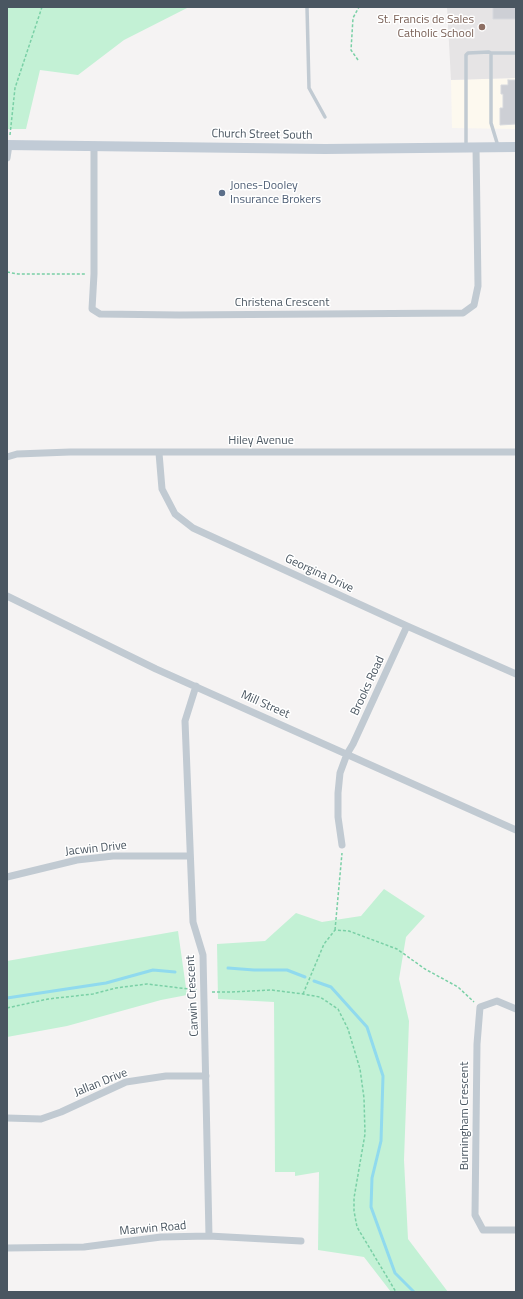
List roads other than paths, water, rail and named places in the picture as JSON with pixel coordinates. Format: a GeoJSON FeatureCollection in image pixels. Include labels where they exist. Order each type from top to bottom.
{"type":"FeatureCollection","features":[{"type":"Feature","properties":{"kind":"main road","name":"Church Street South"},"geometry":{"type":"LineString","coordinates":[[8,145],[325,149],[516,147]]}},
{"type":"Feature","properties":{"kind":"street"},"geometry":{"type":"LineString","coordinates":[[7,158],[8,145]]}},
{"type":"Feature","properties":{"kind":"street","name":"Christena Crescent"},"geometry":{"type":"LineString","coordinates":[[94,147],[94,274],[92,309],[100,314],[179,315],[463,313],[474,306],[478,286],[471,148]]}},
{"type":"Feature","properties":{"kind":"street","name":"Hiley Avenue"},"geometry":{"type":"LineString","coordinates":[[7,457],[17,454],[36,453],[516,452]]}},
{"type":"Feature","properties":{"kind":"street","name":"Georgina Drive"},"geometry":{"type":"LineString","coordinates":[[159,453],[162,489],[175,514],[193,528],[407,626],[515,672]]}},
{"type":"Feature","properties":{"kind":"street","name":"Mill Street"},"geometry":{"type":"LineString","coordinates":[[7,596],[156,669],[516,830]]}},
{"type":"Feature","properties":{"kind":"street","name":"Brooks Road"},"geometry":{"type":"LineString","coordinates":[[342,845],[338,817],[340,773],[347,754],[407,626]]}},
{"type":"Feature","properties":{"kind":"street","name":"Carwin Crescent"},"geometry":{"type":"LineString","coordinates":[[196,686],[185,721],[189,806],[189,856],[193,922],[203,955],[205,991],[207,1190],[209,1236]]}},
{"type":"Feature","properties":{"kind":"street","name":"Jacwin Drive"},"geometry":{"type":"LineString","coordinates":[[7,877],[77,860],[113,856],[189,856]]}},
{"type":"Feature","properties":{"kind":"street","name":"Burningham Crescent"},"geometry":{"type":"LineString","coordinates":[[516,1008],[497,1001],[480,1007],[477,1044],[475,1214],[483,1230],[516,1230]]}},
{"type":"Feature","properties":{"kind":"street","name":"Jallan Drive"},"geometry":{"type":"LineString","coordinates":[[7,1118],[41,1119],[61,1112],[126,1082],[166,1076],[206,1076]]}},
{"type":"Feature","properties":{"kind":"street","name":"Marwin Road"},"geometry":{"type":"LineString","coordinates":[[7,1248],[84,1247],[161,1237],[209,1236],[301,1241]]}},
{"type":"Feature","properties":{"kind":"lane"},"geometry":{"type":"LineString","coordinates":[[307,7],[309,88],[325,117]]}},
{"type":"Feature","properties":{"kind":"lane"},"geometry":{"type":"LineString","coordinates":[[471,148],[466,55],[468,53],[489,52],[491,54],[516,53]]}},
{"type":"Feature","properties":{"kind":"lane"},"geometry":{"type":"LineString","coordinates":[[491,54],[491,123],[498,147]]}},
{"type":"Feature","properties":{"kind":"waterway"},"geometry":{"type":"LineString","coordinates":[[228,968],[287,970],[305,977]]}},
{"type":"Feature","properties":{"kind":"waterway"},"geometry":{"type":"LineString","coordinates":[[7,998],[106,983],[153,970],[175,972]]}},
{"type":"Feature","properties":{"kind":"waterway"},"geometry":{"type":"LineString","coordinates":[[314,981],[331,987],[367,1027],[383,1076],[381,1141],[372,1178],[371,1207],[395,1273],[414,1292]]}},
{"type":"Feature","properties":{"kind":"place","name":"St. Francis de Sales Catholic School"},"geometry":{"type":"Point","coordinates":[482,27]}},
{"type":"Feature","properties":{"kind":"place","name":"Jones-Dooley Insurance Brokers"},"geometry":{"type":"Point","coordinates":[222,193]}}]}
